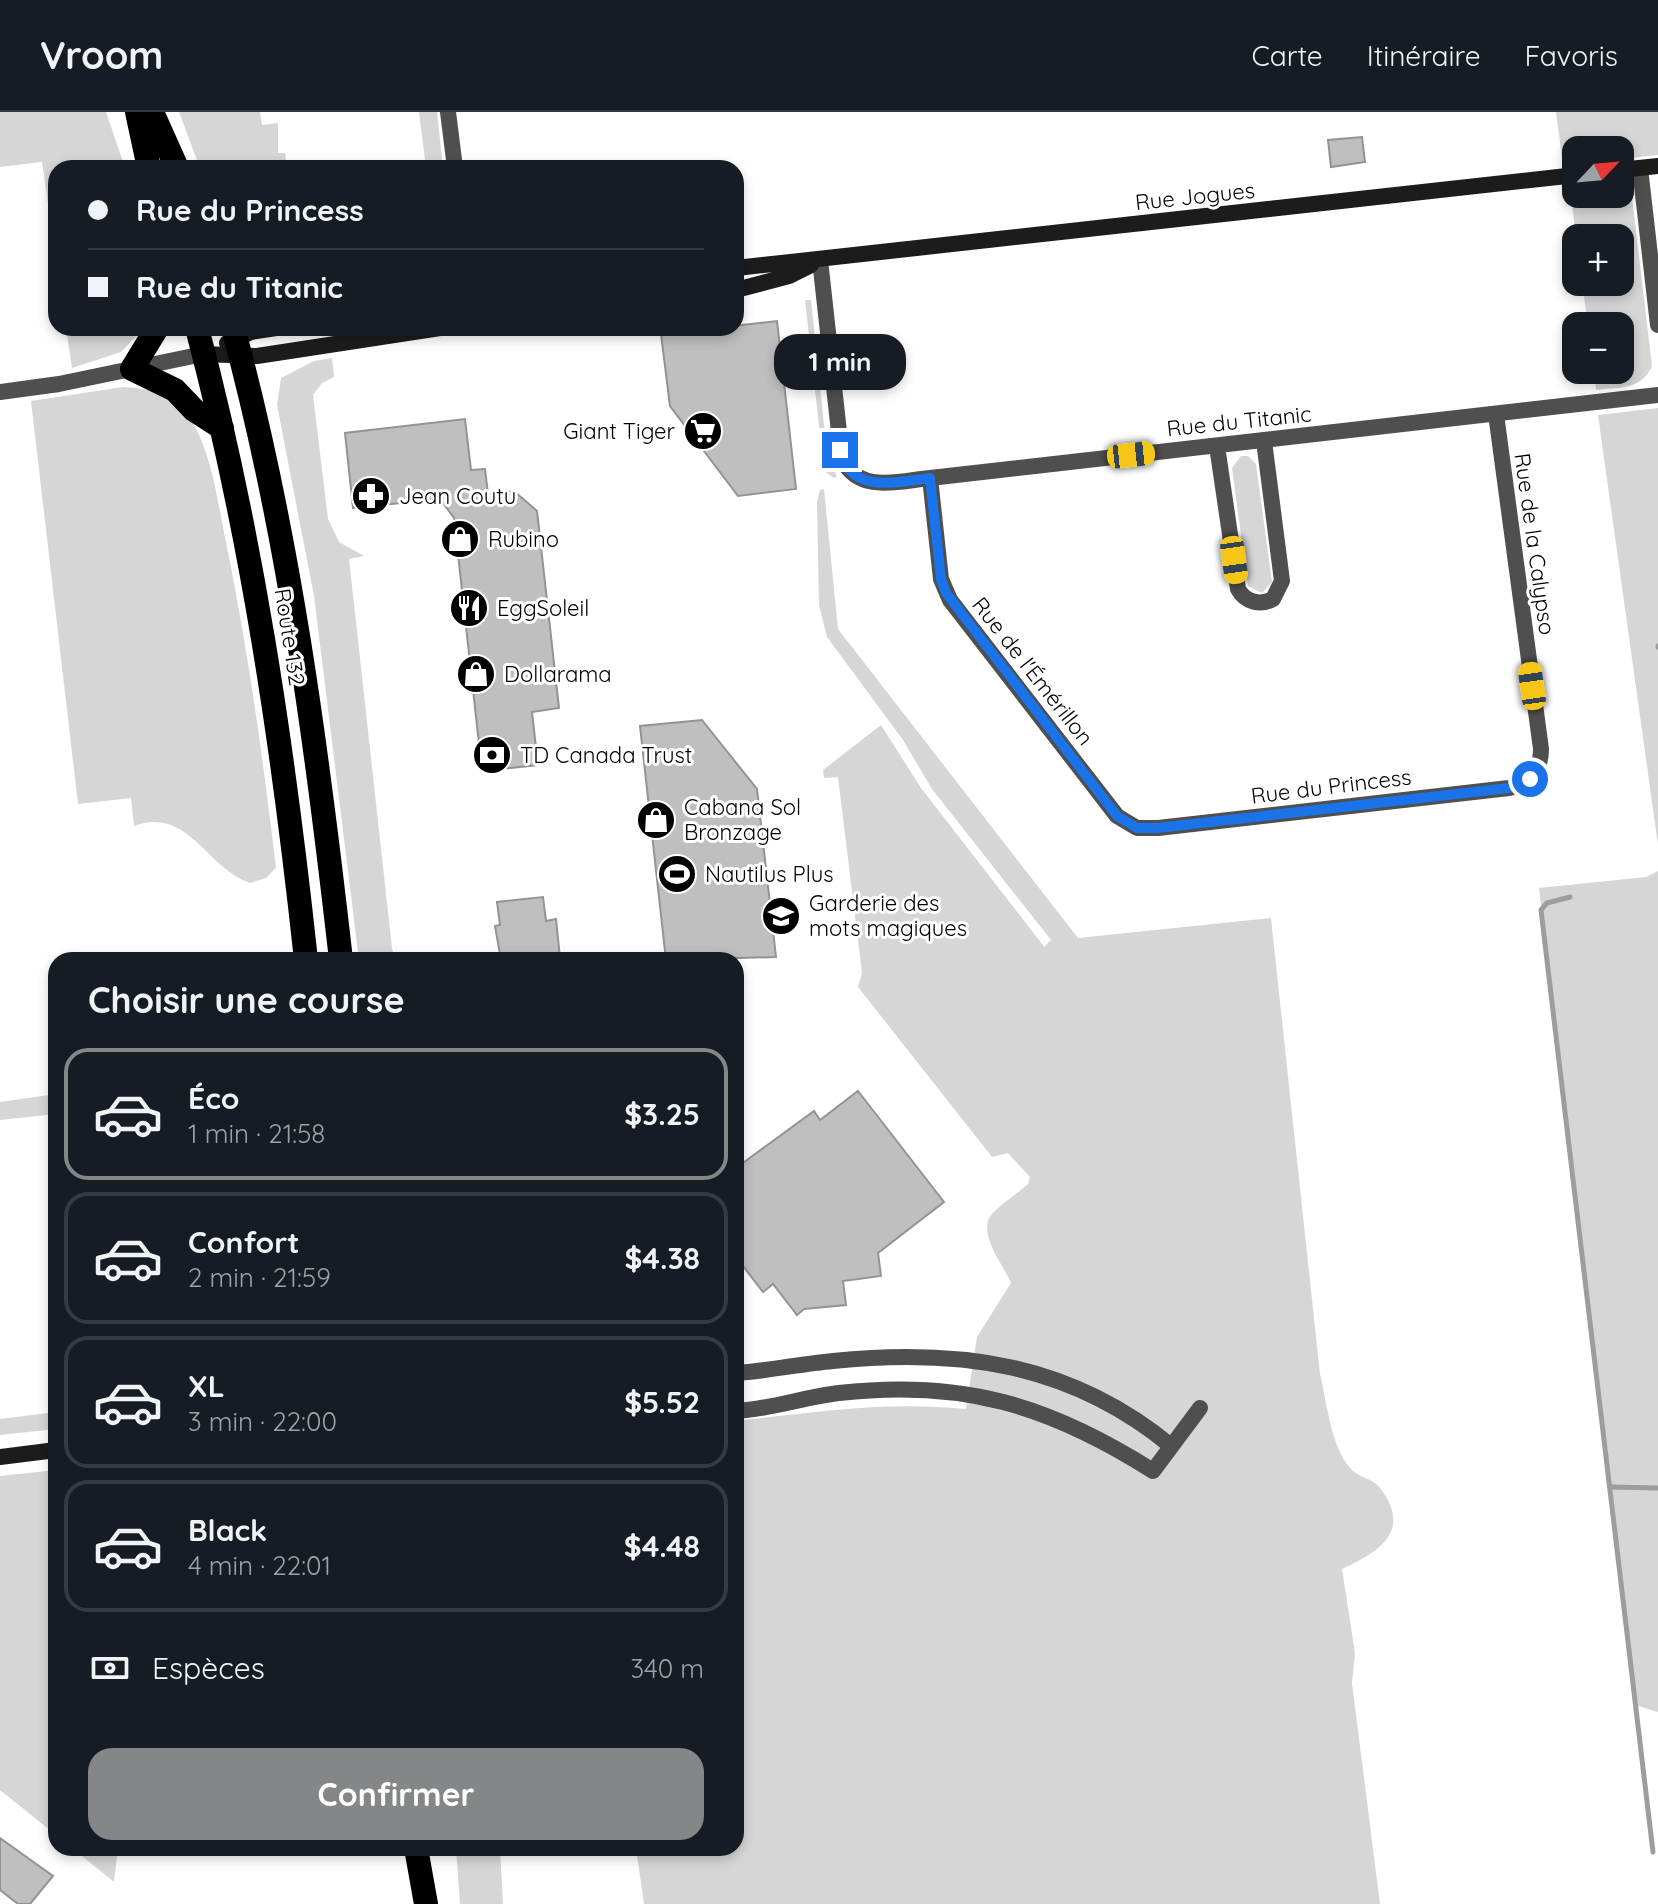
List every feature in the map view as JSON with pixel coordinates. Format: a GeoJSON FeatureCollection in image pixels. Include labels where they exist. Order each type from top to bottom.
{"type":"FeatureCollection","features":[{"type":"Feature","properties":{"kind":"highway"},"geometry":{"type":"LineString","coordinates":[[137,112],[147,160]]}},
{"type":"Feature","properties":{"kind":"highway"},"geometry":{"type":"LineString","coordinates":[[152,112],[173,160]]}},
{"type":"Feature","properties":{"kind":"highway"},"geometry":{"type":"LineString","coordinates":[[152,336],[132,369],[175,390],[194,410],[222,428]]}},
{"type":"Feature","properties":{"kind":"highway","name":"Route 132"},"geometry":{"type":"LineString","coordinates":[[199,336],[222,428],[265,641],[305,952]]}},
{"type":"Feature","properties":{"kind":"highway","name":"Route 132"},"geometry":{"type":"LineString","coordinates":[[236,341],[302,660],[340,952]]}},
{"type":"Feature","properties":{"kind":"highway"},"geometry":{"type":"LineString","coordinates":[[417,1856],[425,1901]]}},
{"type":"Feature","properties":{"kind":"highway"},"geometry":{"type":"LineString","coordinates":[[424,1856],[425,1901]]}},
{"type":"Feature","properties":{"kind":"street"},"geometry":{"type":"LineString","coordinates":[[448,112],[454,160]]}},
{"type":"Feature","properties":{"kind":"street"},"geometry":{"type":"LineString","coordinates":[[1634,169],[1658,166]]}},
{"type":"Feature","properties":{"kind":"street"},"geometry":{"type":"LineString","coordinates":[[1640,168],[1658,325]]}},
{"type":"Feature","properties":{"kind":"street","name":"Rue Jogues"},"geometry":{"type":"LineString","coordinates":[[744,267],[1562,177]]}},
{"type":"Feature","properties":{"kind":"street","name":"Rue Jogues"},"geometry":{"type":"LineString","coordinates":[[744,288],[789,276],[820,260]]}},
{"type":"Feature","properties":{"kind":"street","name":"Rue du Titanic"},"geometry":{"type":"LineString","coordinates":[[820,260],[840,450],[845,466],[867,482],[930,478],[1658,395]]}},
{"type":"Feature","properties":{"kind":"street"},"geometry":{"type":"LineString","coordinates":[[0,392],[203,354],[236,341],[257,356],[388,336]]}},
{"type":"Feature","properties":{"kind":"street","name":"Rue de la Calypso"},"geometry":{"type":"LineString","coordinates":[[1496,414],[1541,749],[1534,774]]}},
{"type":"Feature","properties":{"kind":"street"},"geometry":{"type":"LineString","coordinates":[[1217,446],[1238,589],[1246,599],[1260,602],[1273,599],[1282,581],[1264,441]]}},
{"type":"Feature","properties":{"kind":"street","name":"Rue de l'Émérillon"},"geometry":{"type":"LineString","coordinates":[[930,478],[941,579],[946,593],[1117,816],[1129,825]]}},
{"type":"Feature","properties":{"kind":"street","name":"Rue du Princess"},"geometry":{"type":"LineString","coordinates":[[1129,825],[1158,828],[1509,788],[1524,783],[1534,774]]}},
{"type":"Feature","properties":{"kind":"street"},"geometry":{"type":"LineString","coordinates":[[744,1372],[834,1361],[949,1356],[978,1359],[1026,1370],[1092,1395],[1132,1417],[1171,1446]]}},
{"type":"Feature","properties":{"kind":"street"},"geometry":{"type":"LineString","coordinates":[[744,1410],[777,1407],[837,1393],[945,1389],[1039,1410],[1104,1440],[1153,1471],[1200,1408]]}},
{"type":"Feature","properties":{"kind":"street"},"geometry":{"type":"LineString","coordinates":[[0,1457],[48,1451]]}},
{"type":"Feature","properties":{"kind":"shaded area"},"geometry":{"type":"Polygon","coordinates":[[[0,112],[106,112],[122,160],[48,160],[48,203],[42,162],[0,167],[0,112]]]}},
{"type":"Feature","properties":{"kind":"shaded area"},"geometry":{"type":"Polygon","coordinates":[[[179,112],[260,112],[262,125],[278,123],[278,153],[285,153],[286,160],[197,160],[179,112]]]}},
{"type":"Feature","properties":{"kind":"shaded area"},"geometry":{"type":"Polygon","coordinates":[[[419,112],[437,112],[442,160],[425,160],[419,112]]]}},
{"type":"Feature","properties":{"kind":"shaded area"},"geometry":{"type":"Polygon","coordinates":[[[1556,112],[1658,112],[1658,155],[1634,158],[1634,136],[1562,136],[1562,158],[1556,112]]]}},
{"type":"Feature","properties":{"kind":"shaded area"},"geometry":{"type":"Polygon","coordinates":[[[1572,208],[1633,208],[1652,366],[1648,374],[1636,383],[1634,312],[1586,312],[1584,296],[1634,296],[1634,224],[1574,224],[1572,208]]]}},
{"type":"Feature","properties":{"kind":"shaded area"},"geometry":{"type":"Polygon","coordinates":[[[805,300],[811,300],[827,454],[837,477],[834,478],[824,471],[805,300]]]}},
{"type":"Feature","properties":{"kind":"shaded area"},"geometry":{"type":"Polygon","coordinates":[[[67,336],[136,336],[121,352],[72,368],[67,336]]]}},
{"type":"Feature","properties":{"kind":"shaded area"},"geometry":{"type":"Polygon","coordinates":[[[332,358],[334,377],[322,383],[313,395],[328,519],[339,542],[364,556],[349,559],[393,952],[358,952],[314,596],[277,405],[281,378],[314,361],[332,358]]]}},
{"type":"Feature","properties":{"kind":"shaded area"},"geometry":{"type":"Polygon","coordinates":[[[1595,384],[1632,384],[1622,387],[1596,390],[1595,384]]]}},
{"type":"Feature","properties":{"kind":"shaded area"},"geometry":{"type":"Polygon","coordinates":[[[123,387],[154,392],[180,408],[201,438],[210,467],[248,664],[276,868],[266,878],[250,883],[220,865],[183,831],[169,824],[153,822],[134,826],[131,798],[78,804],[31,401],[123,387]]]}},
{"type":"Feature","properties":{"kind":"shaded area"},"geometry":{"type":"Polygon","coordinates":[[[1658,408],[1658,845],[1598,415],[1658,408]]]}},
{"type":"Feature","properties":{"kind":"shaded area"},"geometry":{"type":"Polygon","coordinates":[[[1241,456],[1248,456],[1256,464],[1272,582],[1262,593],[1248,586],[1232,468],[1241,456]]]}},
{"type":"Feature","properties":{"kind":"shaded area"},"geometry":{"type":"Polygon","coordinates":[[[824,489],[838,629],[1078,938],[1271,918],[1320,1374],[1330,1422],[1343,1458],[1353,1471],[1380,1488],[1393,1516],[1392,1528],[1379,1547],[1342,1569],[1355,1653],[1352,1683],[1380,1904],[644,1904],[637,1856],[744,1856],[744,1420],[878,1407],[966,1409],[977,1337],[1011,1283],[992,1248],[988,1220],[1028,1184],[1030,1177],[1008,1153],[992,1157],[858,987],[862,973],[838,777],[824,778],[823,770],[881,725],[921,788],[1044,947],[1051,940],[932,789],[903,740],[827,637],[819,605],[817,502],[820,490],[824,489]]]}},
{"type":"Feature","properties":{"kind":"shaded area"},"geometry":{"type":"Polygon","coordinates":[[[1658,871],[1658,1712],[1635,1705],[1539,888],[1646,877],[1658,871]]]}},
{"type":"Feature","properties":{"kind":"shaded area"},"geometry":{"type":"Polygon","coordinates":[[[48,1095],[48,1115],[0,1120],[0,1102],[48,1095]]]}},
{"type":"Feature","properties":{"kind":"shaded area"},"geometry":{"type":"Polygon","coordinates":[[[48,1413],[48,1430],[0,1435],[0,1419],[48,1413]]]}},
{"type":"Feature","properties":{"kind":"shaded area"},"geometry":{"type":"Polygon","coordinates":[[[48,1471],[48,1829],[0,1790],[0,1476],[48,1471]]]}},
{"type":"Feature","properties":{"kind":"shaded area"},"geometry":{"type":"Polygon","coordinates":[[[82,1856],[117,1856],[114,1882],[82,1856]]]}},
{"type":"Feature","properties":{"kind":"shaded area"},"geometry":{"type":"Polygon","coordinates":[[[457,1856],[500,1856],[503,1904],[460,1904],[457,1856]]]}},
{"type":"Feature","properties":{"kind":"building"},"geometry":{"type":"Polygon","coordinates":[[[1362,137],[1365,162],[1331,167],[1328,140],[1362,137]]]}},
{"type":"Feature","properties":{"kind":"building"},"geometry":{"type":"Polygon","coordinates":[[[777,321],[796,489],[738,496],[670,406],[661,336],[744,336],[744,325],[777,321]]]}},
{"type":"Feature","properties":{"kind":"building"},"geometry":{"type":"Polygon","coordinates":[[[465,419],[471,470],[485,469],[488,494],[514,491],[537,511],[559,708],[532,712],[538,765],[482,771],[454,518],[440,499],[353,508],[345,433],[465,419]]]}},
{"type":"Feature","properties":{"kind":"building"},"geometry":{"type":"Polygon","coordinates":[[[702,720],[757,789],[776,957],[744,958],[744,952],[665,952],[640,726],[702,720]]]}},
{"type":"Feature","properties":{"kind":"building"},"geometry":{"type":"Polygon","coordinates":[[[543,897],[546,921],[556,919],[559,952],[500,952],[495,926],[500,925],[497,902],[543,897]]]}},
{"type":"Feature","properties":{"kind":"building"},"geometry":{"type":"Polygon","coordinates":[[[858,1091],[944,1202],[878,1253],[881,1276],[843,1281],[846,1305],[804,1309],[797,1315],[773,1284],[763,1292],[744,1267],[744,1162],[814,1111],[820,1120],[858,1091]]]}},
{"type":"Feature","properties":{"kind":"building"},"geometry":{"type":"Polygon","coordinates":[[[0,1838],[53,1876],[30,1904],[18,1904],[0,1890],[0,1838]]]}},
{"type":"Feature","properties":{"kind":"waterway"},"geometry":{"type":"LineString","coordinates":[[1570,897],[1547,903],[1541,910],[1653,1852]]}},
{"type":"Feature","properties":{"kind":"waterway"},"geometry":{"type":"LineString","coordinates":[[1612,1487],[1658,1488]]}},
{"type":"Feature","properties":{"kind":"place","name":"Giant Tiger"},"geometry":{"type":"Point","coordinates":[703,431]}},
{"type":"Feature","properties":{"kind":"place","name":"Jean Coutu"},"geometry":{"type":"Point","coordinates":[371,496]}},
{"type":"Feature","properties":{"kind":"place","name":"Rubino"},"geometry":{"type":"Point","coordinates":[460,539]}},
{"type":"Feature","properties":{"kind":"place","name":"EggSoleil"},"geometry":{"type":"Point","coordinates":[469,608]}},
{"type":"Feature","properties":{"kind":"place","name":"Dollarama"},"geometry":{"type":"Point","coordinates":[476,674]}},
{"type":"Feature","properties":{"kind":"place","name":"TD Canada Trust"},"geometry":{"type":"Point","coordinates":[492,755]}},
{"type":"Feature","properties":{"kind":"place","name":"Cabana Sol Bronzage"},"geometry":{"type":"Point","coordinates":[656,820]}},
{"type":"Feature","properties":{"kind":"place","name":"Nautilus Plus"},"geometry":{"type":"Point","coordinates":[677,874]}},
{"type":"Feature","properties":{"kind":"place","name":"Garderie des mots magiques"},"geometry":{"type":"Point","coordinates":[781,916]}},
{"type":"Feature","properties":{"kind":"route"},"geometry":{"type":"LineString","coordinates":[[840,450],[845,466],[867,482],[876,484],[930,478],[941,579],[946,593],[1122,822],[1137,828],[1158,828],[1509,788],[1530,779]]}}]}
